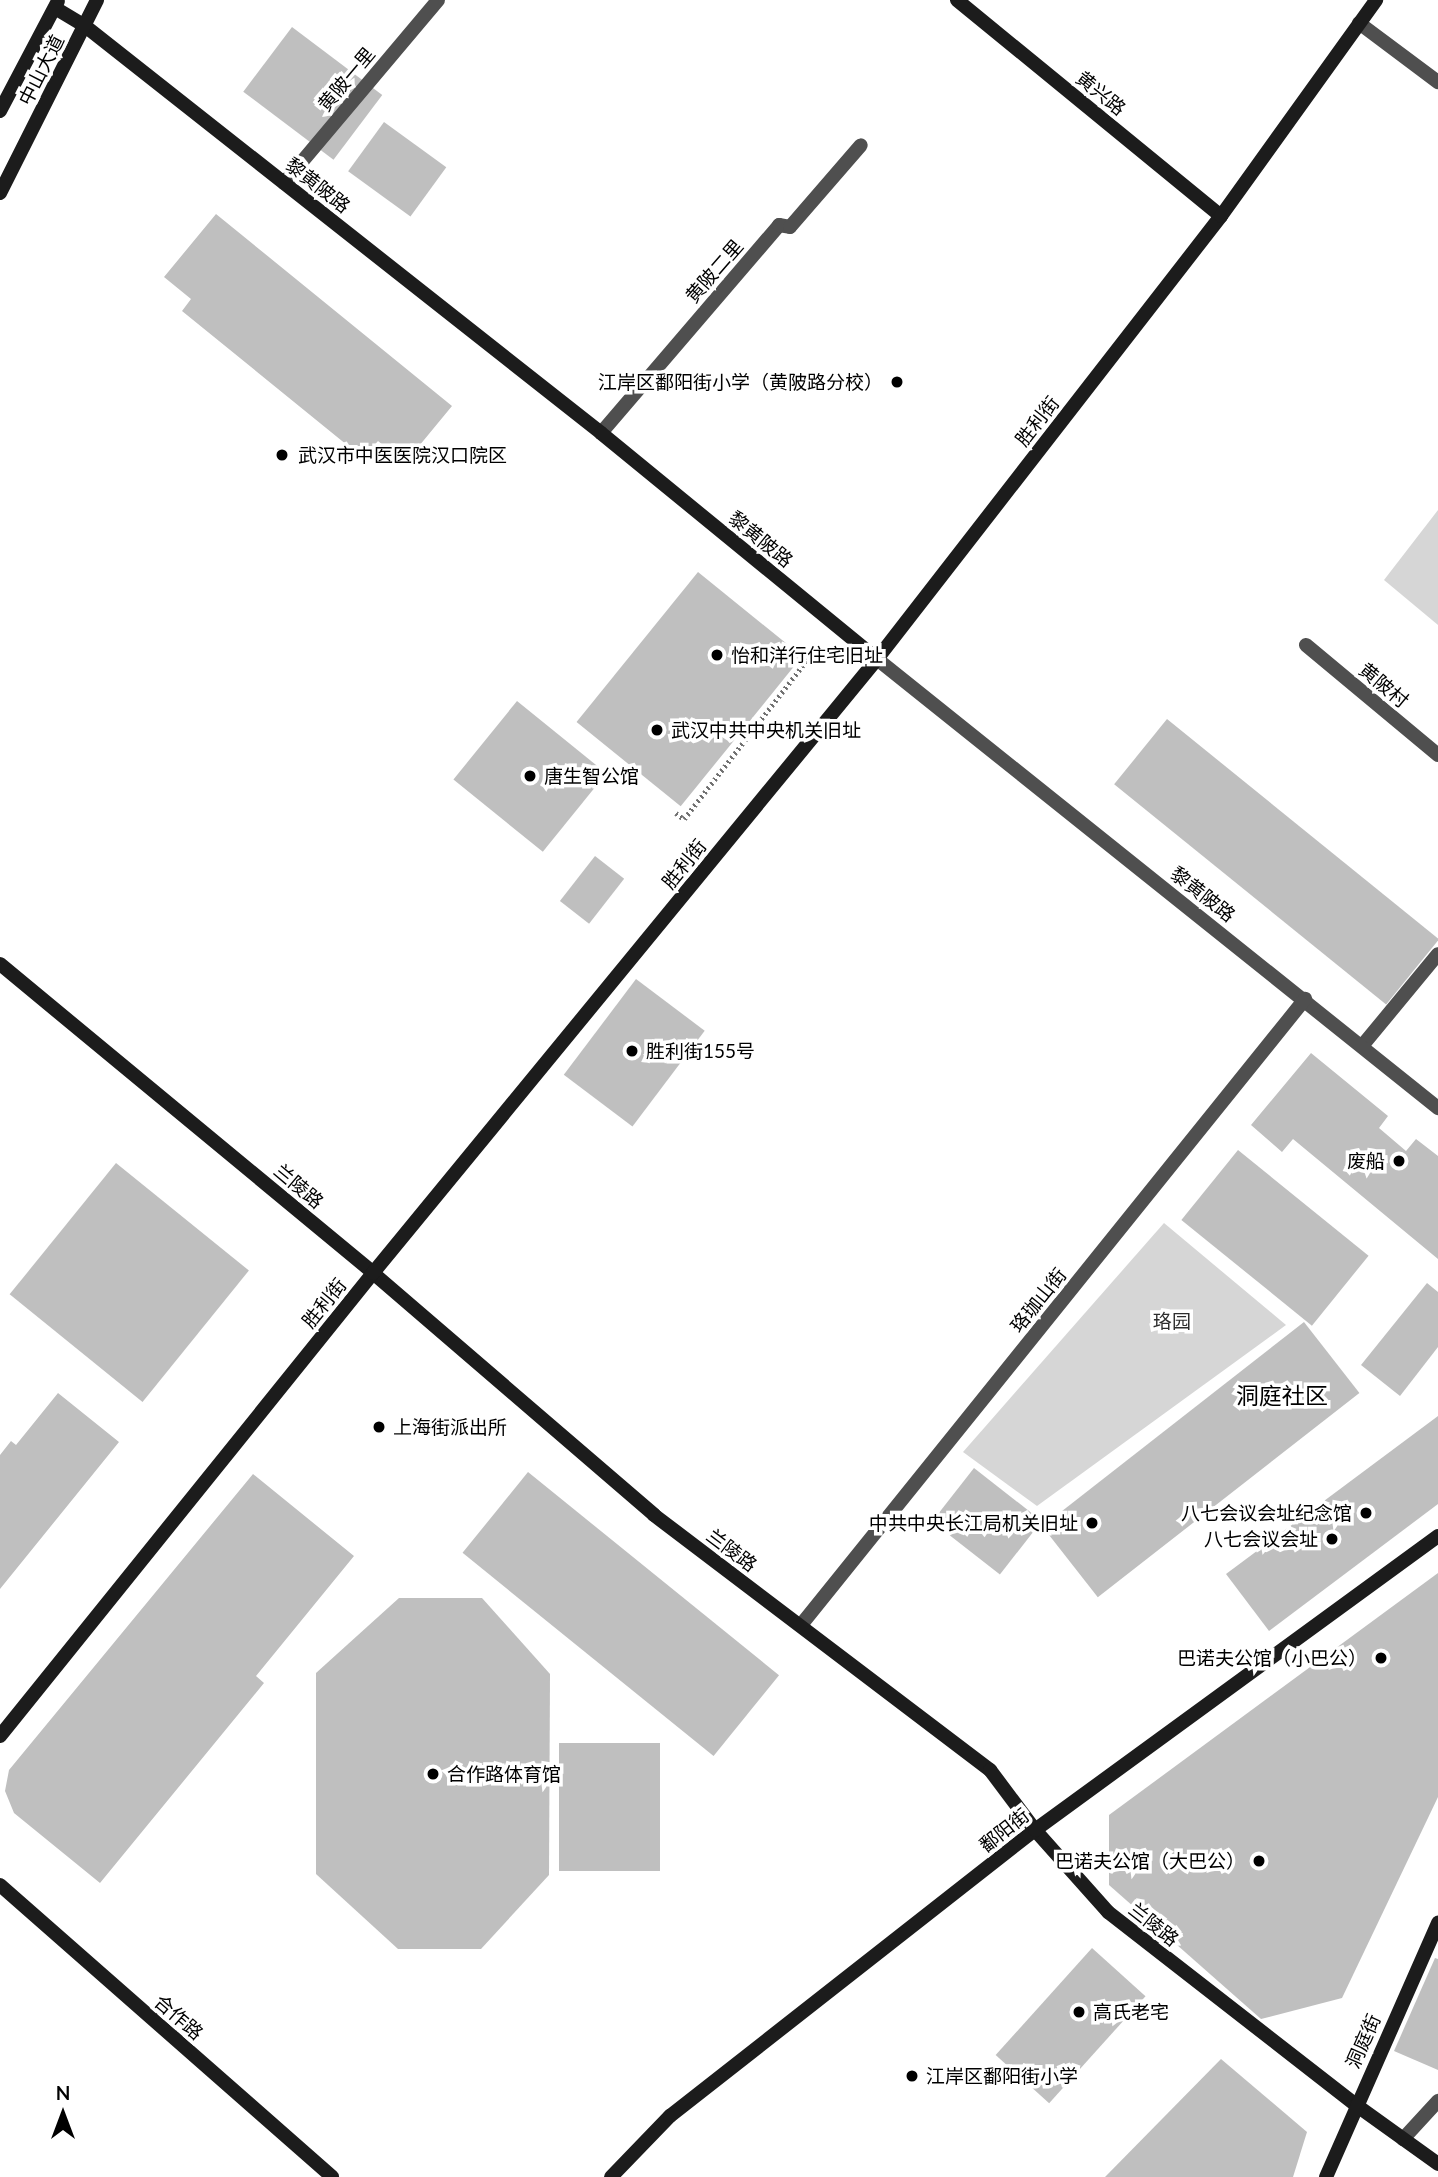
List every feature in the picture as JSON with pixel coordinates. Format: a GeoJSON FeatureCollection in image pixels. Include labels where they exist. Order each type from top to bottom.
{"type":"FeatureCollection","features":[{"type":"Feature","properties":{"kind":"street","name":"中山大道"},"geometry":{"type":"LineString","coordinates":[[0,193],[97,0]]}},
{"type":"Feature","properties":{"kind":"street","name":"黄陂一里"},"geometry":{"type":"LineString","coordinates":[[284,183],[438,0]]}},
{"type":"Feature","properties":{"kind":"street","name":"黄兴路"},"geometry":{"type":"LineString","coordinates":[[957,0],[1221,216]]}},
{"type":"Feature","properties":{"kind":"street","name":"胜利街"},"geometry":{"type":"LineString","coordinates":[[0,1736],[373,1273],[877,659],[1221,216],[1376,0]]}},
{"type":"Feature","properties":{"kind":"street","name":"中山大道"},"geometry":{"type":"LineString","coordinates":[[0,111],[57,4]]}},
{"type":"Feature","properties":{"kind":"street","name":"黎黄陂路"},"geometry":{"type":"LineString","coordinates":[[57,4],[601,433],[877,659],[1438,1108]]}},
{"type":"Feature","properties":{"kind":"street"},"geometry":{"type":"LineString","coordinates":[[1359,23],[1438,82]]}},
{"type":"Feature","properties":{"kind":"street","name":"黄陂二里"},"geometry":{"type":"LineString","coordinates":[[601,433],[779,225],[790,227],[861,145]]}},
{"type":"Feature","properties":{"kind":"street","name":"黄陂村"},"geometry":{"type":"LineString","coordinates":[[1306,645],[1438,755]]}},
{"type":"Feature","properties":{"kind":"street"},"geometry":{"type":"LineString","coordinates":[[1362,1046],[1438,954]]}},
{"type":"Feature","properties":{"kind":"street","name":"兰陵路"},"geometry":{"type":"LineString","coordinates":[[0,964],[373,1273],[654,1516],[990,1770],[1035,1830],[1108,1912],[1356,2105],[1438,2164]]}},
{"type":"Feature","properties":{"kind":"street","name":"珞珈山街"},"geometry":{"type":"LineString","coordinates":[[800,1625],[1305,999]]}},
{"type":"Feature","properties":{"kind":"street","name":"鄱阳街"},"geometry":{"type":"LineString","coordinates":[[611,2177],[670,2116],[1035,1830],[1438,1536]]}},
{"type":"Feature","properties":{"kind":"street","name":"合作路"},"geometry":{"type":"LineString","coordinates":[[0,1885],[332,2177]]}},
{"type":"Feature","properties":{"kind":"street","name":"洞庭街"},"geometry":{"type":"LineString","coordinates":[[1326,2177],[1438,1923]]}},
{"type":"Feature","properties":{"kind":"street"},"geometry":{"type":"LineString","coordinates":[[1403,2139],[1438,2101]]}},
{"type":"Feature","properties":{"kind":"path"},"geometry":{"type":"LineString","coordinates":[[676,813],[684,819],[807,660],[829,619]]}},
{"type":"Feature","properties":{"kind":"green space"},"geometry":{"type":"Polygon","coordinates":[[[1438,510],[1438,625],[1384,580],[1438,510]]]}},
{"type":"Feature","properties":{"kind":"green space","name":"珞园"},"geometry":{"type":"Polygon","coordinates":[[[1164,1223],[1286,1325],[1037,1506],[963,1452],[1164,1223]]]}},
{"type":"Feature","properties":{"kind":"building"},"geometry":{"type":"Polygon","coordinates":[[[292,27],[382,95],[333,160],[243,92],[292,27]]]}},
{"type":"Feature","properties":{"kind":"building"},"geometry":{"type":"Polygon","coordinates":[[[384,122],[446,167],[410,217],[348,171],[384,122]]]}},
{"type":"Feature","properties":{"kind":"building"},"geometry":{"type":"Polygon","coordinates":[[[216,214],[452,406],[405,463],[378,441],[363,458],[182,311],[191,299],[164,277],[216,214]]]}},
{"type":"Feature","properties":{"kind":"building"},"geometry":{"type":"Polygon","coordinates":[[[698,572],[802,656],[681,806],[577,722],[698,572]]]}},
{"type":"Feature","properties":{"kind":"building","name":"唐生智公馆"},"geometry":{"type":"Polygon","coordinates":[[[517,701],[606,773],[543,852],[453,779],[517,701]]]}},
{"type":"Feature","properties":{"kind":"building"},"geometry":{"type":"Polygon","coordinates":[[[1167,719],[1438,938],[1386,1005],[1114,784],[1167,719]]]}},
{"type":"Feature","properties":{"kind":"building"},"geometry":{"type":"Polygon","coordinates":[[[595,856],[624,879],[589,924],[560,901],[595,856]]]}},
{"type":"Feature","properties":{"kind":"building","name":"胜利街155号"},"geometry":{"type":"Polygon","coordinates":[[[636,979],[705,1031],[632,1127],[564,1075],[636,979]]]}},
{"type":"Feature","properties":{"kind":"building"},"geometry":{"type":"Polygon","coordinates":[[[1311,1053],[1388,1116],[1379,1128],[1406,1151],[1416,1139],[1438,1156],[1438,1259],[1293,1139],[1282,1152],[1251,1125],[1311,1053]]]}},
{"type":"Feature","properties":{"kind":"building"},"geometry":{"type":"Polygon","coordinates":[[[1238,1150],[1369,1256],[1312,1326],[1181,1220],[1238,1150]]]}},
{"type":"Feature","properties":{"kind":"building"},"geometry":{"type":"Polygon","coordinates":[[[116,1163],[249,1271],[143,1402],[10,1294],[116,1163]]]}},
{"type":"Feature","properties":{"kind":"building"},"geometry":{"type":"Polygon","coordinates":[[[1427,1283],[1438,1292],[1438,1347],[1400,1396],[1361,1365],[1427,1283]]]}},
{"type":"Feature","properties":{"kind":"building"},"geometry":{"type":"Polygon","coordinates":[[[1304,1322],[1359,1393],[1098,1597],[1042,1526],[1304,1322]]]}},
{"type":"Feature","properties":{"kind":"building"},"geometry":{"type":"Polygon","coordinates":[[[58,1393],[119,1442],[0,1589],[0,1455],[11,1441],[16,1445],[58,1393]]]}},
{"type":"Feature","properties":{"kind":"building","name":"八七会议会址"},"geometry":{"type":"Polygon","coordinates":[[[1438,1416],[1438,1504],[1269,1631],[1226,1574],[1438,1416]]]}},
{"type":"Feature","properties":{"kind":"building"},"geometry":{"type":"Polygon","coordinates":[[[974,1468],[1042,1521],[1000,1575],[932,1522],[974,1468]]]}},
{"type":"Feature","properties":{"kind":"building"},"geometry":{"type":"Polygon","coordinates":[[[528,1472],[779,1675],[714,1756],[463,1553],[528,1472]]]}},
{"type":"Feature","properties":{"kind":"building"},"geometry":{"type":"Polygon","coordinates":[[[253,1474],[354,1556],[256,1676],[264,1683],[100,1883],[14,1813],[5,1791],[9,1770],[253,1474]]]}},
{"type":"Feature","properties":{"kind":"building","name":"巴诺夫公馆（大巴公）"},"geometry":{"type":"Polygon","coordinates":[[[1438,1573],[1438,1797],[1342,1998],[1261,2019],[1109,1885],[1109,1815],[1438,1573]]]}},
{"type":"Feature","properties":{"kind":"building","name":"合作路体育馆"},"geometry":{"type":"Polygon","coordinates":[[[399,1598],[482,1598],[550,1674],[549,1875],[481,1949],[398,1949],[316,1874],[316,1673],[399,1598]]]}},
{"type":"Feature","properties":{"kind":"building"},"geometry":{"type":"Polygon","coordinates":[[[559,1743],[660,1743],[660,1871],[559,1871],[559,1743]]]}},
{"type":"Feature","properties":{"kind":"building","name":"高氏老宅"},"geometry":{"type":"Polygon","coordinates":[[[1092,1948],[1146,1996],[1049,2103],[996,2055],[1092,1948]]]}},
{"type":"Feature","properties":{"kind":"building"},"geometry":{"type":"Polygon","coordinates":[[[1435,1958],[1438,1959],[1438,2070],[1394,2051],[1435,1958]]]}},
{"type":"Feature","properties":{"kind":"building"},"geometry":{"type":"Polygon","coordinates":[[[1221,2059],[1307,2132],[1293,2177],[1105,2177],[1221,2059]]]}},
{"type":"Feature","properties":{"kind":"place","name":"江岸区鄱阳街小学（黄陂路分校）"},"geometry":{"type":"Point","coordinates":[897,382]}},
{"type":"Feature","properties":{"kind":"place","name":"武汉市中医医院汉口院区"},"geometry":{"type":"Point","coordinates":[282,455]}},
{"type":"Feature","properties":{"kind":"place","name":"怡和洋行住宅旧址"},"geometry":{"type":"Point","coordinates":[717,655]}},
{"type":"Feature","properties":{"kind":"place","name":"武汉中共中央机关旧址"},"geometry":{"type":"Point","coordinates":[657,730]}},
{"type":"Feature","properties":{"kind":"place","name":"唐生智公馆"},"geometry":{"type":"Point","coordinates":[530,776]}},
{"type":"Feature","properties":{"kind":"place","name":"胜利街155号"},"geometry":{"type":"Point","coordinates":[632,1051]}},
{"type":"Feature","properties":{"kind":"place","name":"废船"},"geometry":{"type":"Point","coordinates":[1399,1161]}},
{"type":"Feature","properties":{"kind":"place","name":"上海街派出所"},"geometry":{"type":"Point","coordinates":[379,1427]}},
{"type":"Feature","properties":{"kind":"place","name":"八七会议会址纪念馆"},"geometry":{"type":"Point","coordinates":[1366,1513]}},
{"type":"Feature","properties":{"kind":"place","name":"中共中央长江局机关旧址"},"geometry":{"type":"Point","coordinates":[1092,1523]}},
{"type":"Feature","properties":{"kind":"place","name":"八七会议会址"},"geometry":{"type":"Point","coordinates":[1332,1539]}},
{"type":"Feature","properties":{"kind":"place","name":"巴诺夫公馆（小巴公）"},"geometry":{"type":"Point","coordinates":[1381,1658]}},
{"type":"Feature","properties":{"kind":"place","name":"合作路体育馆"},"geometry":{"type":"Point","coordinates":[433,1774]}},
{"type":"Feature","properties":{"kind":"place","name":"巴诺夫公馆（大巴公）"},"geometry":{"type":"Point","coordinates":[1259,1861]}},
{"type":"Feature","properties":{"kind":"place","name":"高氏老宅"},"geometry":{"type":"Point","coordinates":[1079,2012]}},
{"type":"Feature","properties":{"kind":"place","name":"江岸区鄱阳街小学"},"geometry":{"type":"Point","coordinates":[912,2076]}},
{"type":"Feature","properties":{"kind":"district","name":"洞庭社区"},"geometry":{"type":"Point","coordinates":[1282,1395]}}]}
